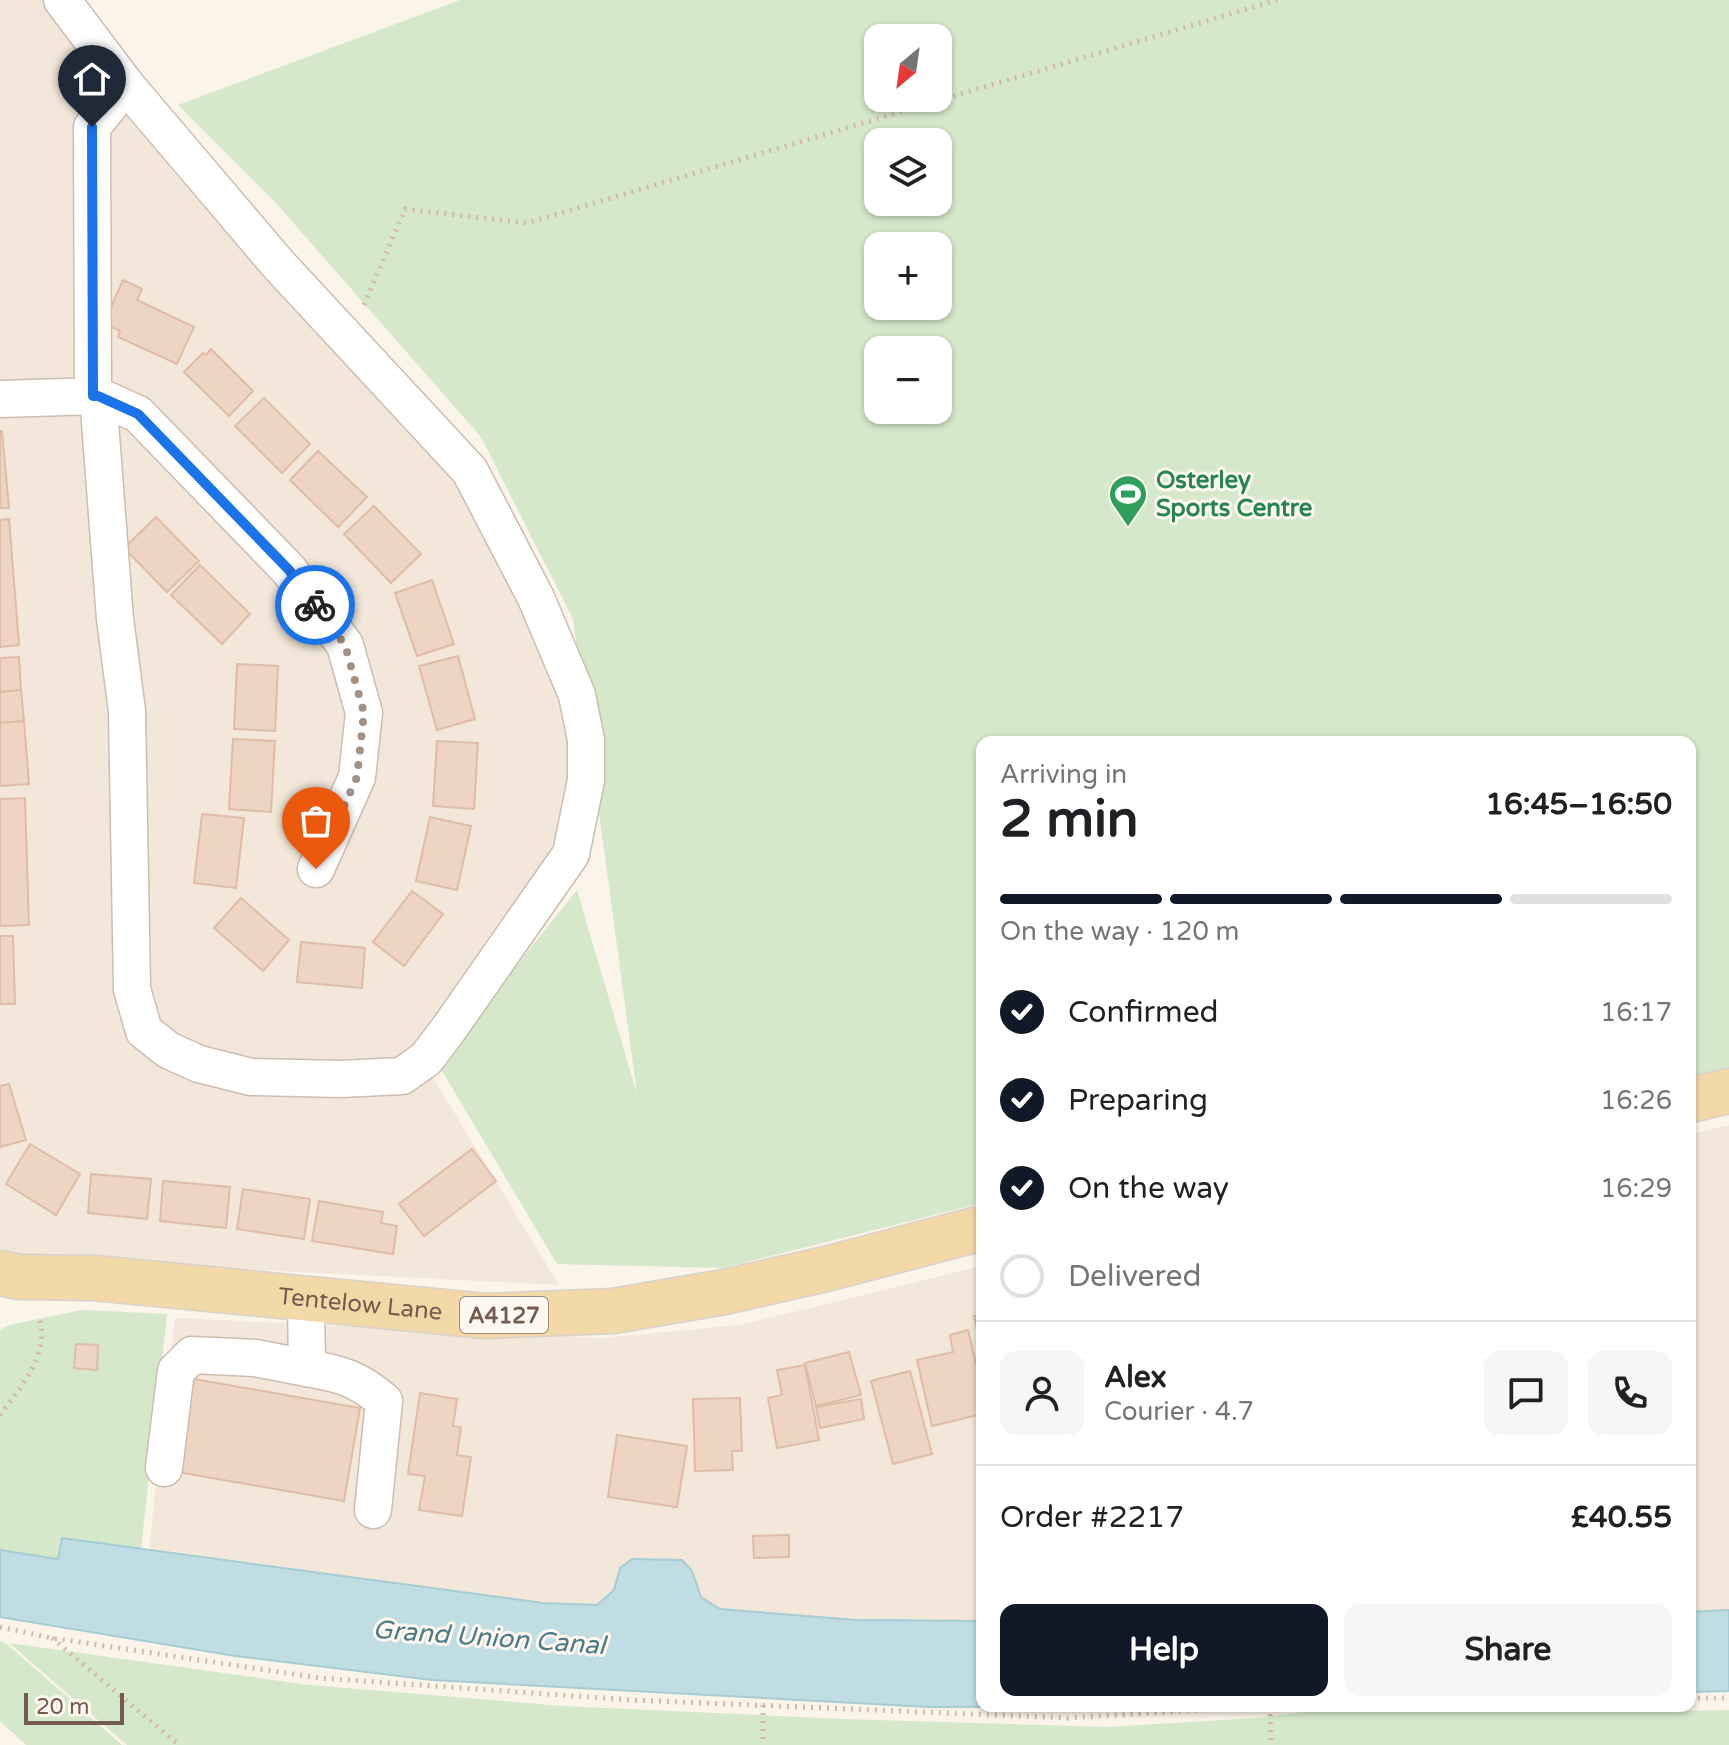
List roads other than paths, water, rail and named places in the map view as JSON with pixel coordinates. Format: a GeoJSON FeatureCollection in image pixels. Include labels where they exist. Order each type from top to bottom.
{"type":"FeatureCollection","features":[{"type":"Feature","properties":{"kind":"main road"},"geometry":{"type":"LineString","coordinates":[[1696,1099],[1729,1091]]}},
{"type":"Feature","properties":{"kind":"main road","name":"Tentelow Lane"},"geometry":{"type":"LineString","coordinates":[[6,1278],[95,1278],[485,1316],[613,1311],[753,1285],[976,1229]]}},
{"type":"Feature","properties":{"kind":"street"},"geometry":{"type":"LineString","coordinates":[[62,0],[126,85],[278,264],[470,471],[548,625],[577,695],[586,740],[586,780],[571,854],[426,1059],[402,1076],[341,1079],[251,1077],[199,1064],[168,1050],[144,1031],[132,989],[127,711],[115,619],[95,396],[92,127],[126,85]]}},
{"type":"Feature","properties":{"kind":"street"},"geometry":{"type":"LineString","coordinates":[[0,399],[95,396],[138,414],[289,570],[345,645],[364,713],[357,777],[316,869]]}},
{"type":"Feature","properties":{"kind":"street"},"geometry":{"type":"LineString","coordinates":[[306,1299],[307,1368]]}},
{"type":"Feature","properties":{"kind":"street"},"geometry":{"type":"LineString","coordinates":[[164,1468],[176,1371],[192,1355],[255,1358],[343,1374],[362,1382],[384,1401],[373,1510]]}},
{"type":"Feature","properties":{"kind":"water","name":"Grand Union Canal"},"geometry":{"type":"Polygon","coordinates":[[[62,1538],[543,1603],[597,1605],[614,1590],[620,1568],[632,1559],[682,1560],[692,1571],[701,1597],[720,1609],[856,1620],[976,1621],[976,1707],[928,1707],[432,1680],[235,1656],[0,1617],[0,1550],[58,1559],[62,1538]]]}},
{"type":"Feature","properties":{"kind":"water"},"geometry":{"type":"Polygon","coordinates":[[[1729,1610],[1729,1691],[1696,1692],[1696,1612],[1729,1610]]]}},
{"type":"Feature","properties":{"kind":"place","name":"Osterley Sports Centre"},"geometry":{"type":"Point","coordinates":[1128,528]}}]}
